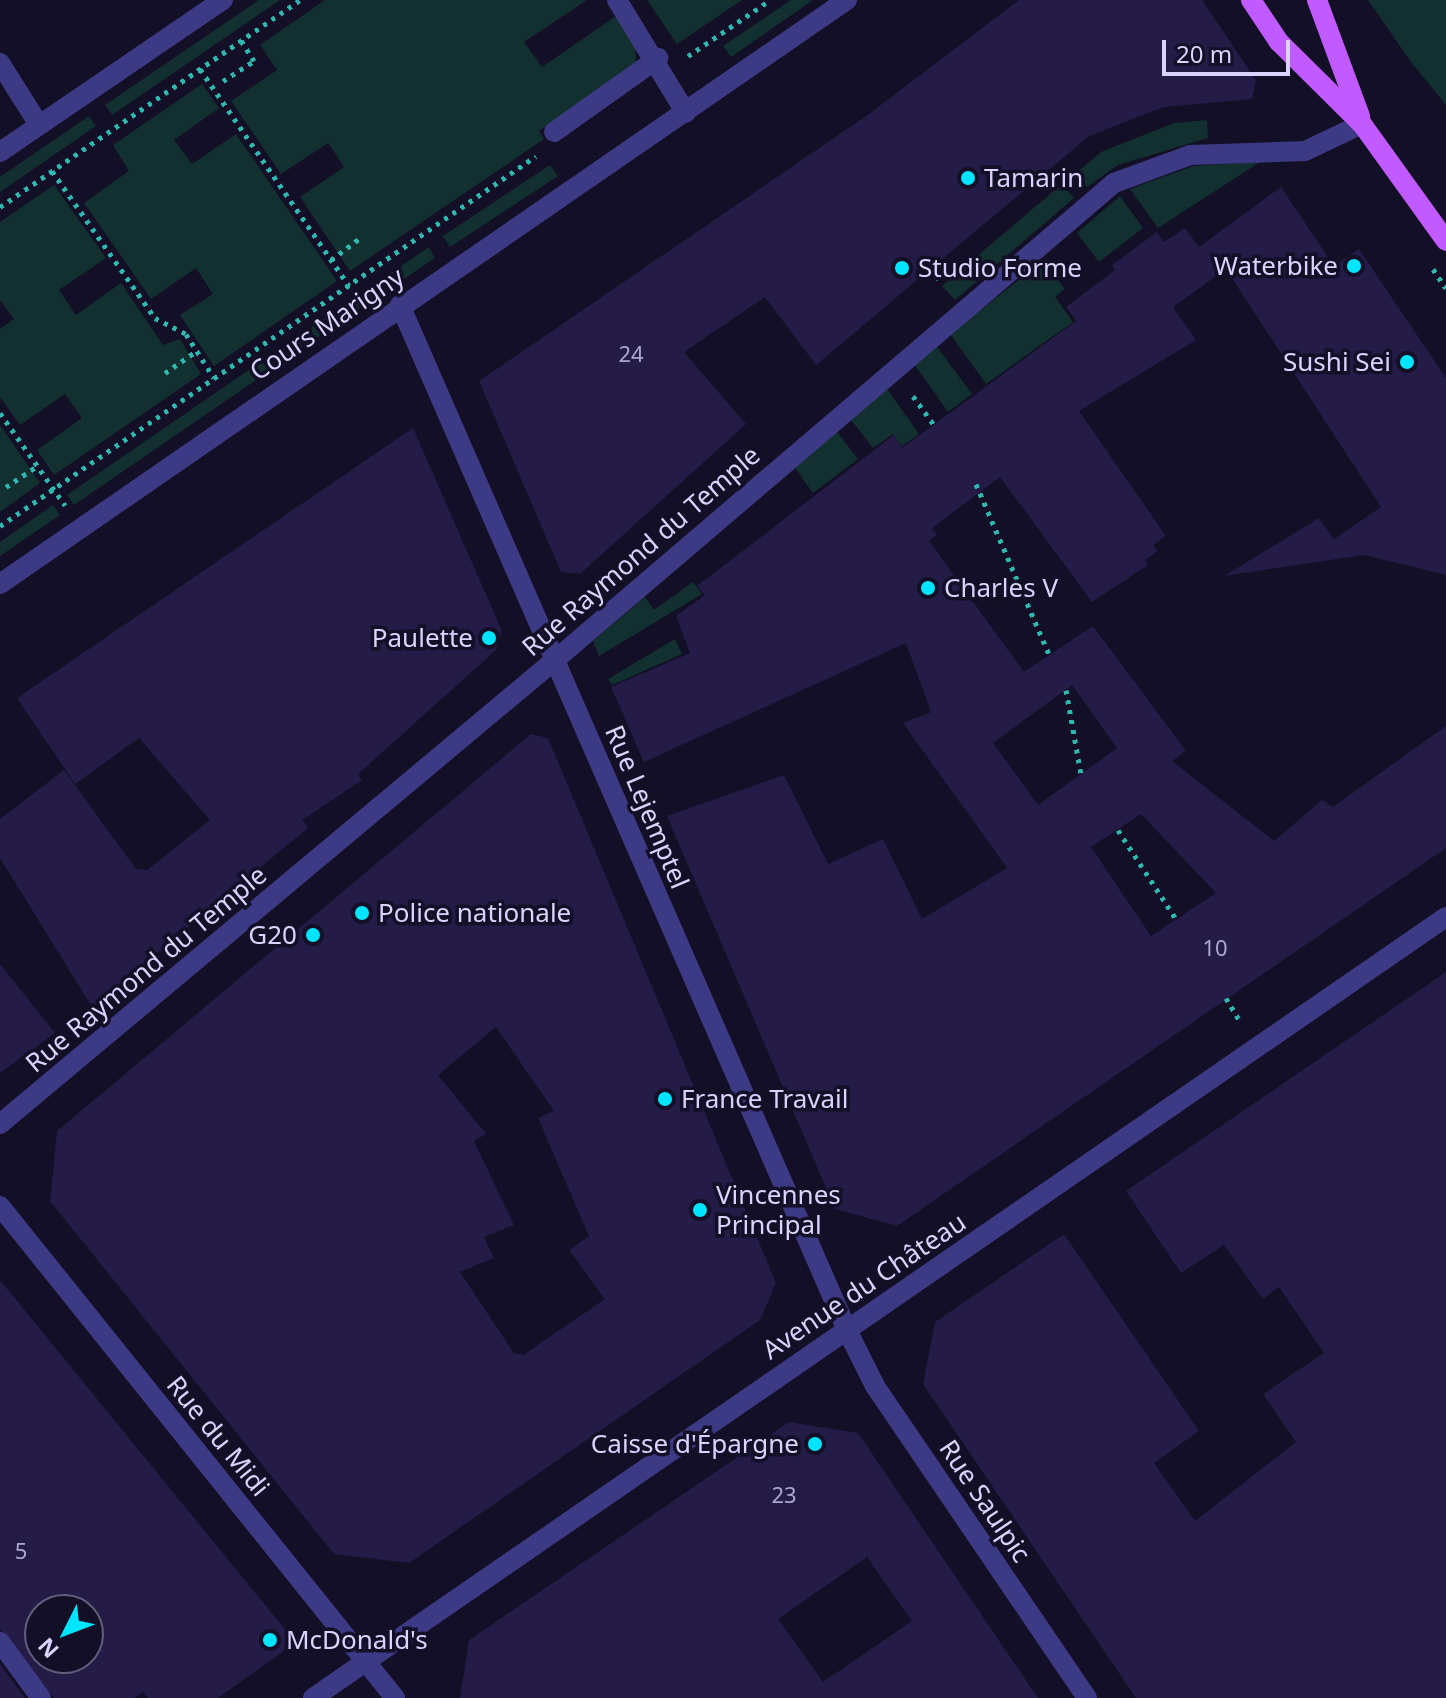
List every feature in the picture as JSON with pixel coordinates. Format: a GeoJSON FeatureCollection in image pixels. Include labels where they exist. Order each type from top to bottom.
{"type":"FeatureCollection","features":[{"type":"Feature","properties":{"kind":"main road"},"geometry":{"type":"LineString","coordinates":[[1251,0],[1279,42],[1362,124],[1446,241]]}},
{"type":"Feature","properties":{"kind":"main road"},"geometry":{"type":"LineString","coordinates":[[1317,0],[1362,124]]}},
{"type":"Feature","properties":{"kind":"street"},"geometry":{"type":"LineString","coordinates":[[0,152],[223,0]]}},
{"type":"Feature","properties":{"kind":"street"},"geometry":{"type":"LineString","coordinates":[[617,0],[658,58],[666,83],[686,113]]}},
{"type":"Feature","properties":{"kind":"street","name":"Cours Marigny"},"geometry":{"type":"LineString","coordinates":[[0,584],[400,305],[686,113],[847,0]]}},
{"type":"Feature","properties":{"kind":"street"},"geometry":{"type":"LineString","coordinates":[[554,132],[658,58]]}},
{"type":"Feature","properties":{"kind":"street"},"geometry":{"type":"LineString","coordinates":[[0,63],[39,125]]}},
{"type":"Feature","properties":{"kind":"street","name":"Rue Raymond du Temple"},"geometry":{"type":"LineString","coordinates":[[0,1124],[555,660],[1114,183],[1190,155],[1305,151],[1362,124]]}},
{"type":"Feature","properties":{"kind":"street","name":"Rue Lejemptel"},"geometry":{"type":"LineString","coordinates":[[400,305],[847,1330]]}},
{"type":"Feature","properties":{"kind":"street","name":"Avenue du Château"},"geometry":{"type":"LineString","coordinates":[[313,1698],[1446,917]]}},
{"type":"Feature","properties":{"kind":"street","name":"Rue du Midi"},"geometry":{"type":"LineString","coordinates":[[0,1206],[395,1698]]}},
{"type":"Feature","properties":{"kind":"street","name":"Rue Saulpic"},"geometry":{"type":"LineString","coordinates":[[847,1330],[875,1386],[1087,1698]]}},
{"type":"Feature","properties":{"kind":"street"},"geometry":{"type":"LineString","coordinates":[[0,1642],[41,1698]]}},
{"type":"Feature","properties":{"kind":"path"},"geometry":{"type":"LineString","coordinates":[[0,207],[300,0]]}},
{"type":"Feature","properties":{"kind":"path"},"geometry":{"type":"LineString","coordinates":[[666,83],[682,71],[683,59],[770,0]]}},
{"type":"Feature","properties":{"kind":"path"},"geometry":{"type":"LineString","coordinates":[[223,81],[254,61],[241,40]]}},
{"type":"Feature","properties":{"kind":"path"},"geometry":{"type":"LineString","coordinates":[[200,69],[349,286]]}},
{"type":"Feature","properties":{"kind":"path"},"geometry":{"type":"LineString","coordinates":[[0,526],[536,156]]}},
{"type":"Feature","properties":{"kind":"path"},"geometry":{"type":"LineString","coordinates":[[52,171],[155,318],[186,334],[214,378]]}},
{"type":"Feature","properties":{"kind":"path"},"geometry":{"type":"LineString","coordinates":[[331,260],[362,237]]}},
{"type":"Feature","properties":{"kind":"path"},"geometry":{"type":"LineString","coordinates":[[935,279],[948,268]]}},
{"type":"Feature","properties":{"kind":"path"},"geometry":{"type":"LineString","coordinates":[[165,373],[197,351]]}},
{"type":"Feature","properties":{"kind":"path"},"geometry":{"type":"LineString","coordinates":[[0,413],[81,528]]}},
{"type":"Feature","properties":{"kind":"path"},"geometry":{"type":"LineString","coordinates":[[6,487],[37,466]]}},
{"type":"Feature","properties":{"kind":"path"},"geometry":{"type":"LineString","coordinates":[[976,484],[1049,654]]}},
{"type":"Feature","properties":{"kind":"path"},"geometry":{"type":"LineString","coordinates":[[1066,690],[1081,774]]}},
{"type":"Feature","properties":{"kind":"path"},"geometry":{"type":"LineString","coordinates":[[1118,830],[1176,919]]}},
{"type":"Feature","properties":{"kind":"path"},"geometry":{"type":"LineString","coordinates":[[1226,998],[1246,1030]]}},
{"type":"Feature","properties":{"kind":"green space"},"geometry":{"type":"Polygon","coordinates":[[[259,0],[280,0],[112,115],[105,105],[259,0]]]}},
{"type":"Feature","properties":{"kind":"green space"},"geometry":{"type":"Polygon","coordinates":[[[325,0],[587,0],[524,42],[542,67],[616,16],[635,44],[636,62],[539,131],[544,139],[350,271],[300,197],[344,167],[328,143],[281,174],[231,101],[277,70],[260,45],[325,0]]]}},
{"type":"Feature","properties":{"kind":"green space"},"geometry":{"type":"Polygon","coordinates":[[[647,0],[742,0],[677,44],[647,0]]]}},
{"type":"Feature","properties":{"kind":"green space"},"geometry":{"type":"Polygon","coordinates":[[[791,0],[813,0],[731,57],[723,46],[791,0]]]}},
{"type":"Feature","properties":{"kind":"green space"},"geometry":{"type":"Polygon","coordinates":[[[1368,0],[1446,0],[1446,105],[1411,62],[1368,0]]]}},
{"type":"Feature","properties":{"kind":"green space"},"geometry":{"type":"Polygon","coordinates":[[[202,84],[219,108],[174,140],[192,164],[236,134],[337,281],[214,366],[180,315],[213,294],[196,268],[151,299],[84,203],[129,171],[113,145],[202,84]]]}},
{"type":"Feature","properties":{"kind":"green space"},"geometry":{"type":"Polygon","coordinates":[[[89,116],[96,126],[0,192],[0,177],[89,116]]]}},
{"type":"Feature","properties":{"kind":"green space"},"geometry":{"type":"Polygon","coordinates":[[[1207,120],[1208,138],[1118,165],[1087,187],[1076,173],[1101,152],[1174,123],[1207,120]]]}},
{"type":"Feature","properties":{"kind":"green space"},"geometry":{"type":"Polygon","coordinates":[[[1260,162],[1158,228],[1130,189],[1193,166],[1260,162]]]}},
{"type":"Feature","properties":{"kind":"green space"},"geometry":{"type":"Polygon","coordinates":[[[550,165],[558,176],[450,247],[443,236],[550,165]]]}},
{"type":"Feature","properties":{"kind":"green space"},"geometry":{"type":"Polygon","coordinates":[[[1062,184],[1074,198],[955,300],[942,286],[1062,184]]]}},
{"type":"Feature","properties":{"kind":"green space"},"geometry":{"type":"Polygon","coordinates":[[[54,185],[106,258],[59,290],[76,315],[121,283],[163,345],[180,339],[201,374],[54,475],[37,450],[82,418],[65,394],[20,425],[0,397],[0,329],[14,319],[0,300],[0,222],[54,185]]]}},
{"type":"Feature","properties":{"kind":"green space"},"geometry":{"type":"Polygon","coordinates":[[[1120,196],[1143,228],[1099,262],[1077,233],[1120,196]]]}},
{"type":"Feature","properties":{"kind":"green space"},"geometry":{"type":"Polygon","coordinates":[[[429,247],[435,258],[350,315],[344,305],[429,247]]]}},
{"type":"Feature","properties":{"kind":"green space"},"geometry":{"type":"Polygon","coordinates":[[[1043,261],[1065,289],[1055,297],[1073,322],[986,384],[950,334],[1043,261]]]}},
{"type":"Feature","properties":{"kind":"green space"},"geometry":{"type":"Polygon","coordinates":[[[326,317],[333,327],[74,505],[67,495],[326,317]]]}},
{"type":"Feature","properties":{"kind":"green space"},"geometry":{"type":"Polygon","coordinates":[[[937,347],[972,394],[948,412],[915,365],[937,347]]]}},
{"type":"Feature","properties":{"kind":"green space"},"geometry":{"type":"Polygon","coordinates":[[[887,389],[919,434],[902,446],[893,434],[873,448],[851,420],[887,389]]]}},
{"type":"Feature","properties":{"kind":"green space"},"geometry":{"type":"Polygon","coordinates":[[[0,425],[40,483],[0,512],[0,425]]]}},
{"type":"Feature","properties":{"kind":"green space"},"geometry":{"type":"Polygon","coordinates":[[[837,432],[858,459],[813,493],[795,468],[837,432]]]}},
{"type":"Feature","properties":{"kind":"green space"},"geometry":{"type":"Polygon","coordinates":[[[53,505],[60,515],[0,556],[0,542],[53,505]]]}},
{"type":"Feature","properties":{"kind":"green space"},"geometry":{"type":"Polygon","coordinates":[[[693,582],[702,594],[599,656],[593,641],[645,597],[654,610],[693,582]]]}},
{"type":"Feature","properties":{"kind":"green space"},"geometry":{"type":"Polygon","coordinates":[[[675,639],[682,654],[612,685],[608,679],[675,639]]]}},
{"type":"Feature","properties":{"kind":"building"},"geometry":{"type":"Polygon","coordinates":[[[1019,0],[1202,0],[1256,80],[1252,99],[1164,107],[1089,136],[816,365],[765,297],[684,352],[746,424],[580,574],[561,572],[479,381],[869,114],[1019,0]]]}},
{"type":"Feature","properties":{"kind":"building"},"geometry":{"type":"Polygon","coordinates":[[[1281,187],[1334,266],[1359,249],[1446,378],[1446,575],[1364,555],[1224,576],[1319,518],[1334,539],[1381,507],[1226,269],[1173,307],[1196,340],[1079,411],[1166,536],[1153,545],[1158,551],[1145,560],[1148,565],[1092,602],[1000,477],[932,528],[937,535],[929,541],[1024,672],[1093,626],[1186,751],[1172,761],[1274,841],[1322,800],[1333,807],[1446,726],[1446,848],[897,1226],[835,1209],[667,816],[784,775],[828,864],[883,839],[922,919],[1007,868],[903,723],[931,712],[906,643],[644,762],[611,687],[690,653],[676,616],[705,595],[697,586],[894,435],[902,448],[1076,321],[1066,307],[1115,270],[1112,265],[1157,232],[1164,242],[1185,228],[1199,247],[1281,187]],[[1072,685],[993,743],[1038,805],[1117,748],[1072,685]],[[1141,814],[1091,847],[1151,936],[1216,893],[1141,814]]]}},
{"type":"Feature","properties":{"kind":"building"},"geometry":{"type":"Polygon","coordinates":[[[413,428],[502,631],[496,650],[358,774],[362,780],[302,820],[308,828],[92,1007],[0,858],[0,819],[64,770],[136,869],[147,870],[210,820],[139,738],[75,784],[17,698],[413,428]]]}},
{"type":"Feature","properties":{"kind":"building"},"geometry":{"type":"Polygon","coordinates":[[[531,734],[548,738],[776,1283],[760,1320],[409,1563],[334,1554],[50,1201],[57,1131],[531,734]],[[496,1027],[438,1075],[486,1134],[474,1141],[514,1225],[484,1237],[494,1258],[460,1272],[514,1353],[523,1355],[605,1299],[569,1250],[589,1236],[538,1118],[554,1111],[496,1027]]]}},
{"type":"Feature","properties":{"kind":"building"},"geometry":{"type":"Polygon","coordinates":[[[0,964],[55,1033],[0,1073],[0,964]]]}},
{"type":"Feature","properties":{"kind":"building"},"geometry":{"type":"Polygon","coordinates":[[[1446,972],[1446,1698],[1136,1698],[923,1384],[935,1322],[1064,1234],[1199,1431],[1154,1463],[1195,1521],[1296,1442],[1263,1394],[1324,1353],[1279,1287],[1263,1299],[1224,1245],[1181,1273],[1126,1191],[1446,972]]]}},
{"type":"Feature","properties":{"kind":"building"},"geometry":{"type":"Polygon","coordinates":[[[0,1280],[288,1633],[284,1651],[218,1698],[148,1698],[143,1692],[135,1698],[54,1698],[35,1674],[104,1674],[104,1594],[24,1594],[24,1660],[0,1629],[0,1280]]]}},
{"type":"Feature","properties":{"kind":"building"},"geometry":{"type":"Polygon","coordinates":[[[789,1422],[858,1433],[1038,1698],[460,1698],[469,1640],[789,1422]],[[867,1557],[778,1619],[823,1682],[912,1621],[867,1557]]]}},
{"type":"Feature","properties":{"kind":"building"},"geometry":{"type":"Polygon","coordinates":[[[0,1664],[25,1698],[0,1698],[0,1664]]]}},
{"type":"Feature","properties":{"kind":"place","name":"Tamarin"},"geometry":{"type":"Point","coordinates":[968,178]}},
{"type":"Feature","properties":{"kind":"place","name":"Waterbike"},"geometry":{"type":"Point","coordinates":[1354,266]}},
{"type":"Feature","properties":{"kind":"place","name":"Studio Forme"},"geometry":{"type":"Point","coordinates":[902,268]}},
{"type":"Feature","properties":{"kind":"place","name":"Sushi Sei"},"geometry":{"type":"Point","coordinates":[1407,362]}},
{"type":"Feature","properties":{"kind":"place","name":"Charles V"},"geometry":{"type":"Point","coordinates":[928,588]}},
{"type":"Feature","properties":{"kind":"place","name":"Paulette"},"geometry":{"type":"Point","coordinates":[489,638]}},
{"type":"Feature","properties":{"kind":"place","name":"Police nationale"},"geometry":{"type":"Point","coordinates":[362,913]}},
{"type":"Feature","properties":{"kind":"place","name":"G20"},"geometry":{"type":"Point","coordinates":[313,935]}},
{"type":"Feature","properties":{"kind":"place","name":"France Travail"},"geometry":{"type":"Point","coordinates":[665,1099]}},
{"type":"Feature","properties":{"kind":"place","name":"Vincennes Principal"},"geometry":{"type":"Point","coordinates":[700,1210]}},
{"type":"Feature","properties":{"kind":"place","name":"Caisse d'Épargne"},"geometry":{"type":"Point","coordinates":[815,1444]}},
{"type":"Feature","properties":{"kind":"place","name":"McDonald's"},"geometry":{"type":"Point","coordinates":[270,1640]}}]}
